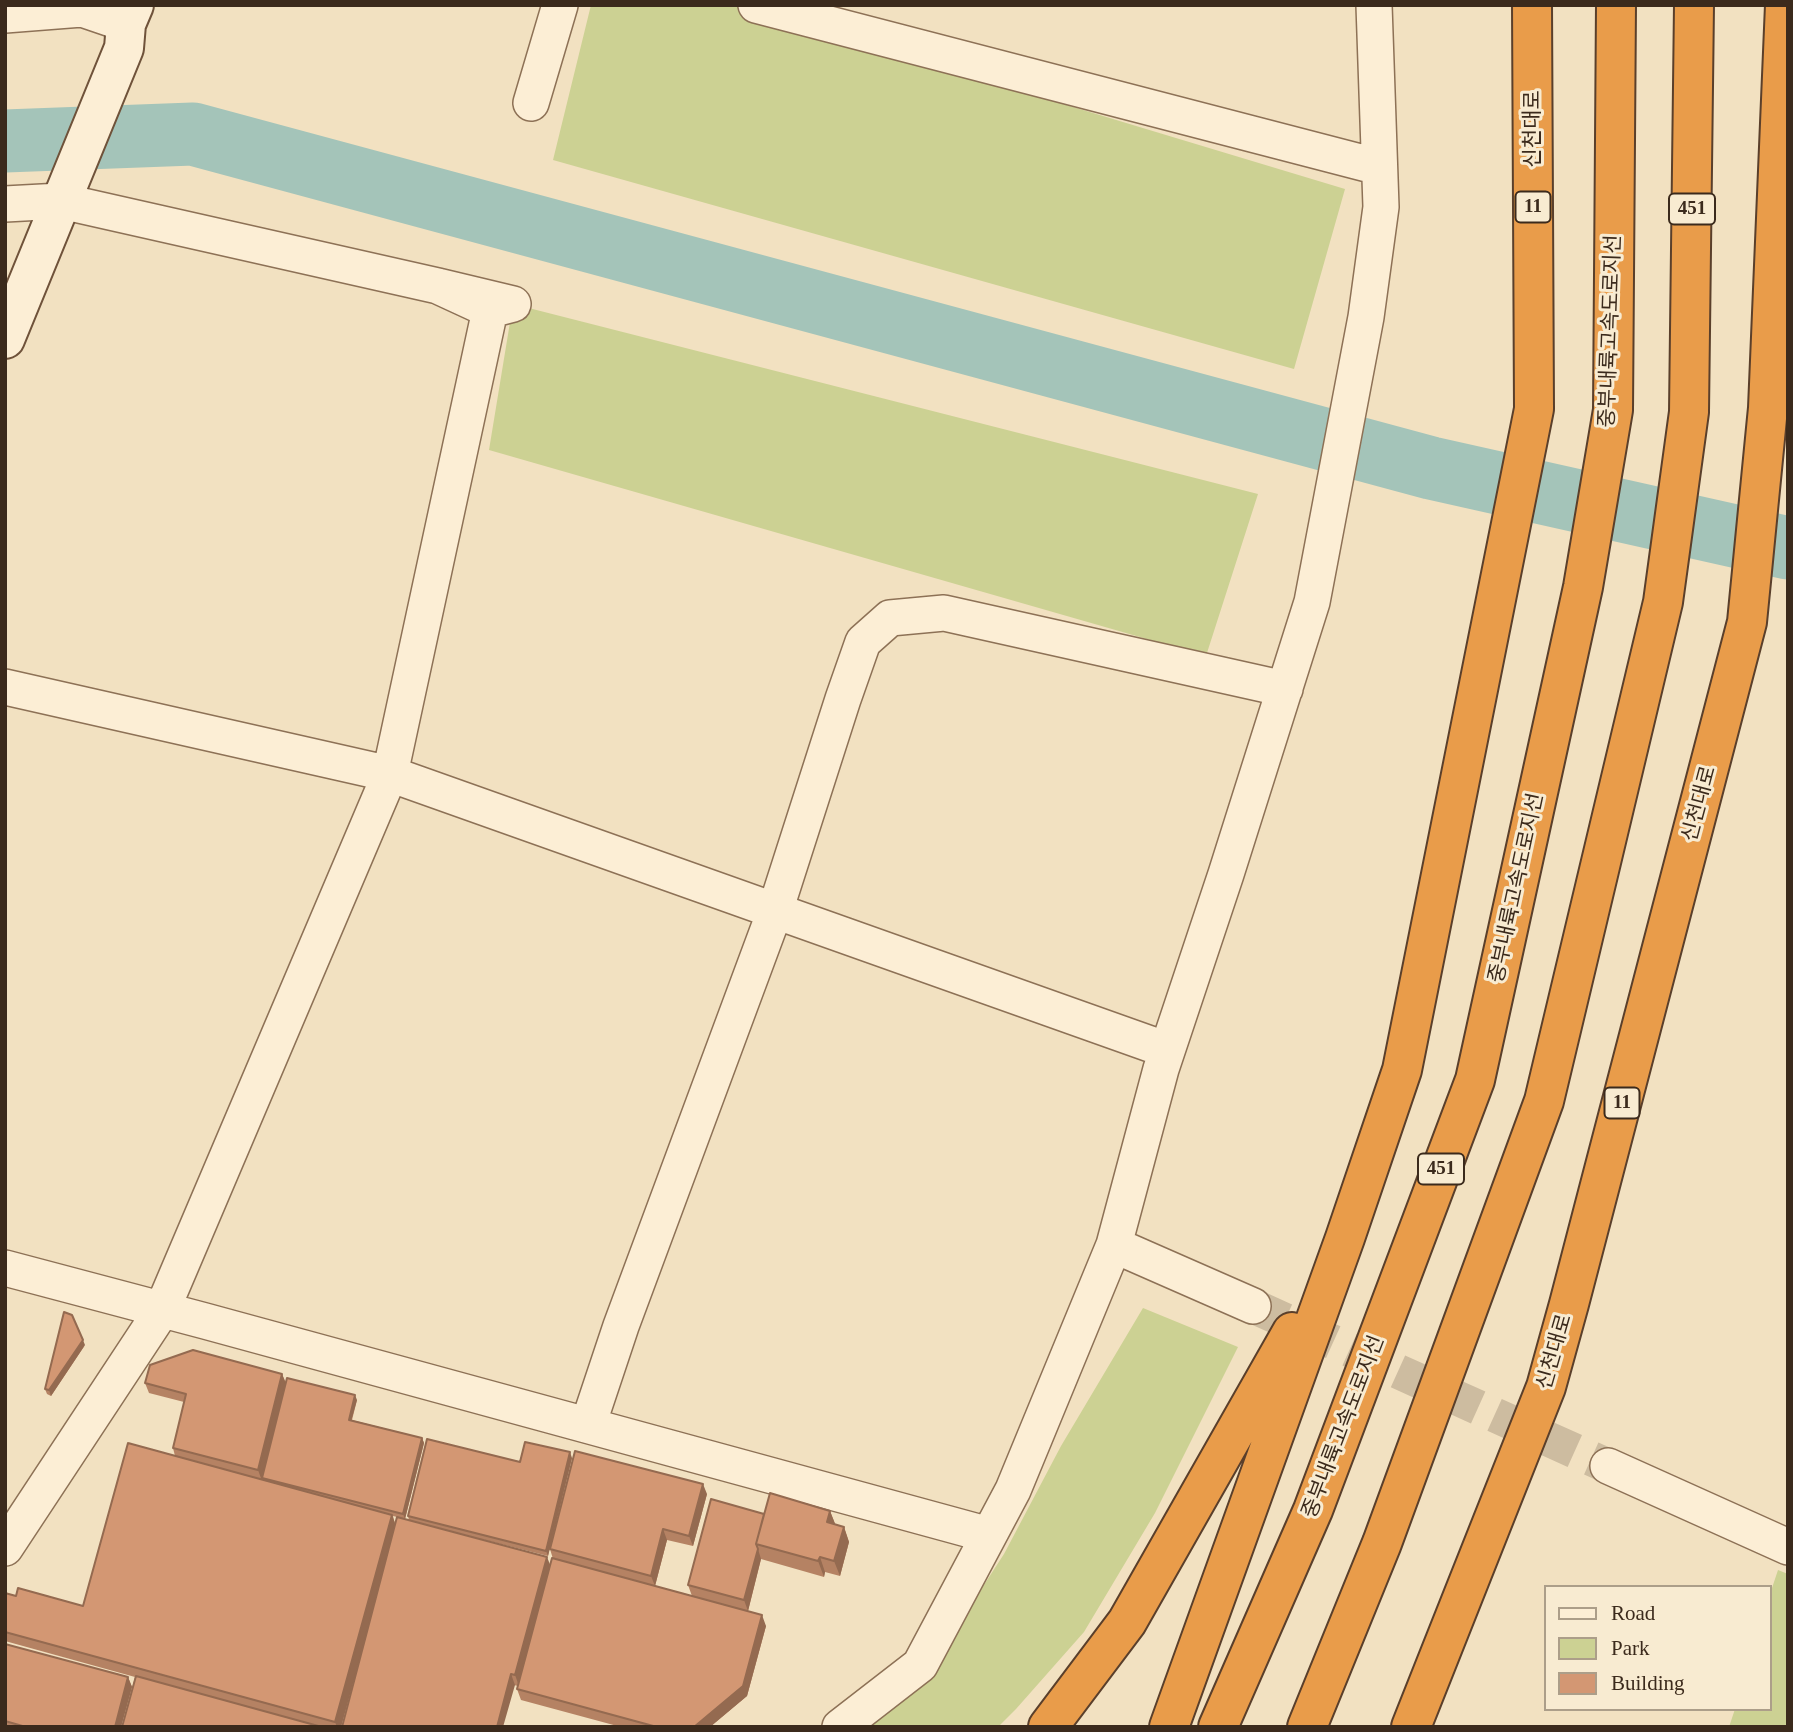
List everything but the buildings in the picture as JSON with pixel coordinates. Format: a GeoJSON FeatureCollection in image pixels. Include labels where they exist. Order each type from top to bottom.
{"type":"FeatureCollection","features":[{"type":"Feature","properties":{"kind":"highway","name":"신천대로"},"geometry":{"type":"LineString","coordinates":[[1345,1238],[1402,1070],[1534,409],[1532,5]]}},
{"type":"Feature","properties":{"kind":"highway","name":"중부내륙고속도로지선"},"geometry":{"type":"LineString","coordinates":[[1218,1727],[1313,1510],[1475,1080],[1583,587],[1613,410],[1616,5]]}},
{"type":"Feature","properties":{"kind":"highway","name":"451"},"geometry":{"type":"LineString","coordinates":[[1307,1727],[1382,1543],[1544,1101],[1663,602],[1689,412],[1694,5]]}},
{"type":"Feature","properties":{"kind":"highway","name":"신천대로"},"geometry":{"type":"LineString","coordinates":[[1472,1576],[1546,1387],[1747,622],[1768,408],[1786,5]]}},
{"type":"Feature","properties":{"kind":"highway"},"geometry":{"type":"LineString","coordinates":[[1048,1727],[1127,1622],[1345,1238]]}},
{"type":"Feature","properties":{"kind":"highway"},"geometry":{"type":"LineString","coordinates":[[1168,1727],[1345,1238]]}},
{"type":"Feature","properties":{"kind":"highway"},"geometry":{"type":"LineString","coordinates":[[1393,1727],[1472,1576]]}},
{"type":"Feature","properties":{"kind":"highway"},"geometry":{"type":"LineString","coordinates":[[1411,1727],[1472,1576]]}},
{"type":"Feature","properties":{"kind":"street"},"geometry":{"type":"LineString","coordinates":[[531,103],[560,5]]}},
{"type":"Feature","properties":{"kind":"street"},"geometry":{"type":"LineString","coordinates":[[756,5],[1379,167]]}},
{"type":"Feature","properties":{"kind":"street"},"geometry":{"type":"LineString","coordinates":[[840,1727],[920,1665],[1013,1490],[1114,1245],[1167,1050],[1312,602],[1366,317],[1381,207],[1374,5]]}},
{"type":"Feature","properties":{"kind":"street"},"geometry":{"type":"LineString","coordinates":[[5,15],[82,9],[128,26],[64,195],[5,339]]}},
{"type":"Feature","properties":{"kind":"street"},"geometry":{"type":"LineString","coordinates":[[5,204],[64,195],[513,303],[490,310],[390,774],[162,1310],[5,1548]]}},
{"type":"Feature","properties":{"kind":"street"},"geometry":{"type":"LineString","coordinates":[[588,1425],[621,1326],[775,911],[863,642],[890,618],[944,613],[1285,689]]}},
{"type":"Feature","properties":{"kind":"street"},"geometry":{"type":"LineString","coordinates":[[5,687],[390,774],[1167,1050]]}},
{"type":"Feature","properties":{"kind":"street"},"geometry":{"type":"LineString","coordinates":[[1114,1245],[1252,1306]]}},
{"type":"Feature","properties":{"kind":"street"},"geometry":{"type":"LineString","coordinates":[[5,1268],[989,1535]]}},
{"type":"Feature","properties":{"kind":"street"},"geometry":{"type":"LineString","coordinates":[[1608,1466],[1788,1547]]}},
{"type":"Feature","properties":{"kind":"green space"},"geometry":{"type":"Polygon","coordinates":[[[591,5],[735,5],[1345,189],[1294,369],[553,160],[591,5]]]}},
{"type":"Feature","properties":{"kind":"green space"},"geometry":{"type":"Polygon","coordinates":[[[513,304],[1258,494],[1206,656],[489,450],[513,304]]]}},
{"type":"Feature","properties":{"kind":"green space"},"geometry":{"type":"Polygon","coordinates":[[[1143,1308],[1238,1347],[1155,1513],[1084,1632],[998,1727],[868,1727],[930,1668],[1004,1554],[1061,1446],[1143,1308]]]}},
{"type":"Feature","properties":{"kind":"green space"},"geometry":{"type":"Polygon","coordinates":[[[1778,1570],[1788,1574],[1788,1727],[1729,1727],[1734,1711],[1772,1711],[1772,1588],[1778,1570]]]}},
{"type":"Feature","properties":{"kind":"waterway"},"geometry":{"type":"LineString","coordinates":[[5,141],[193,134],[1431,468],[1788,548]]}},
{"type":"Feature","properties":{"kind":"tunnel"},"geometry":{"type":"LineString","coordinates":[[1253,1306],[1608,1466]]}}]}
